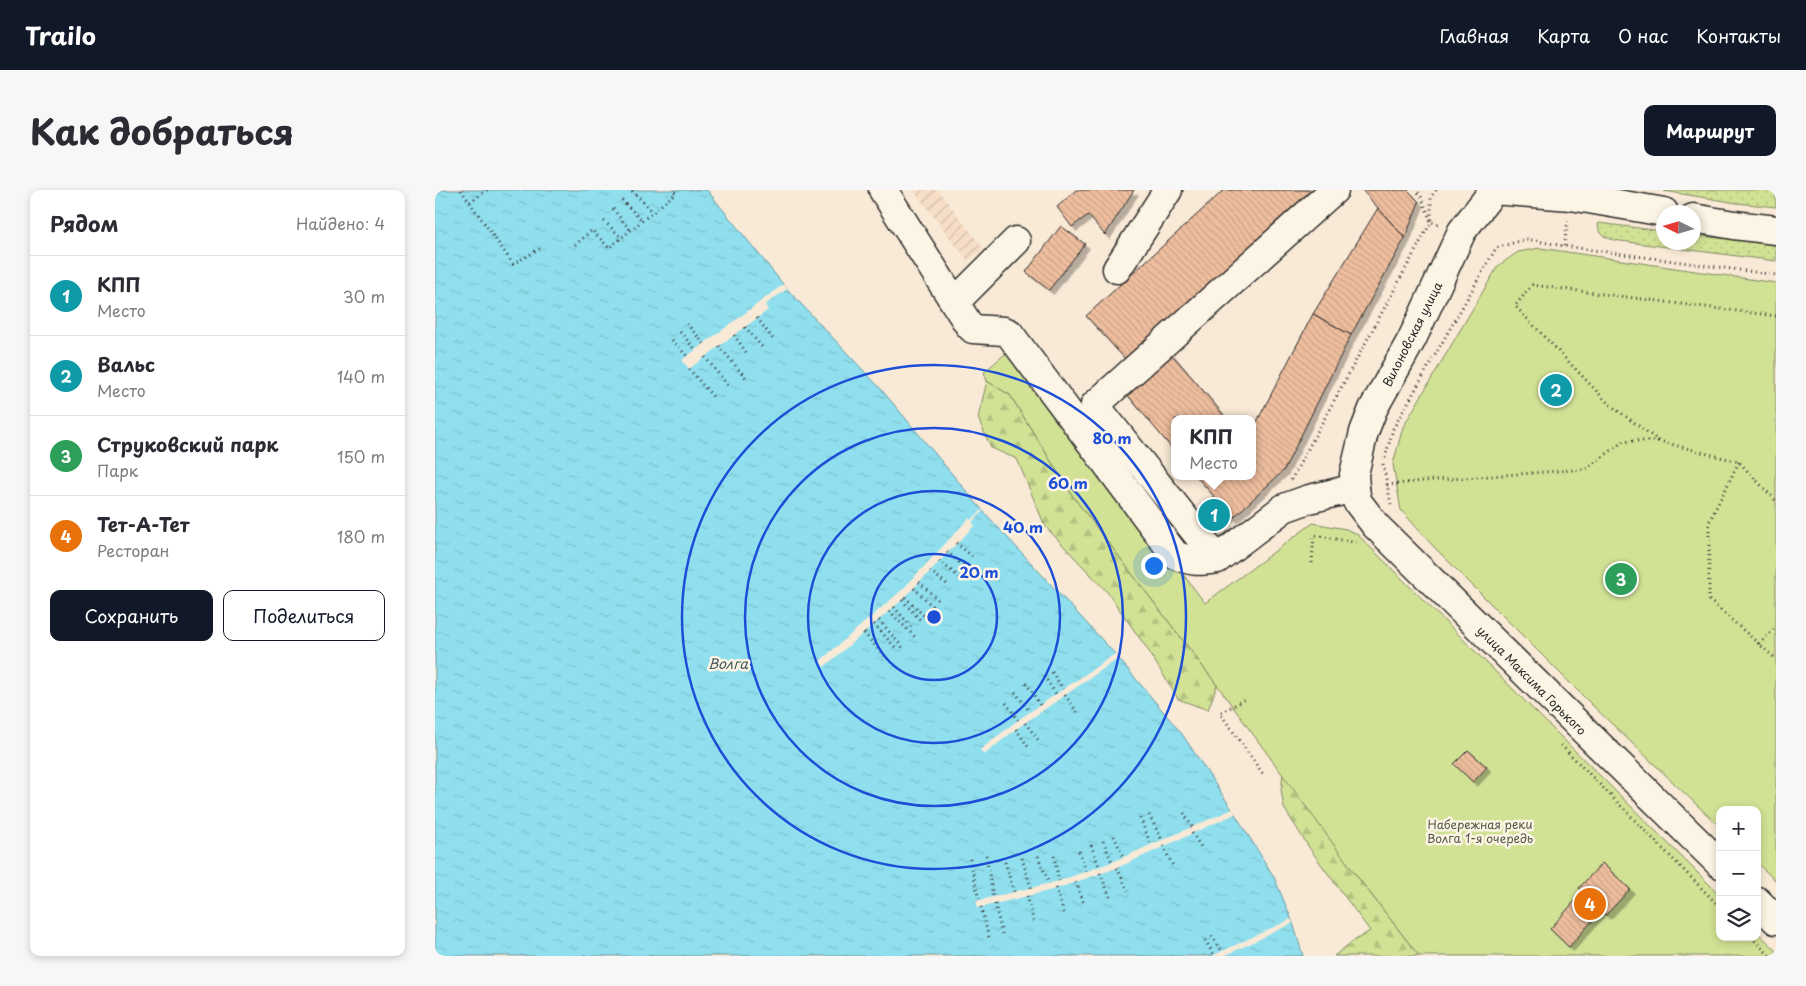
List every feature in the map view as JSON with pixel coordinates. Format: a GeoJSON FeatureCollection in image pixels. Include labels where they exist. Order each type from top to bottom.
{"type":"FeatureCollection","features":[{"type":"Feature","properties":{"kind":"main road"},"geometry":{"type":"LineString","coordinates":[[883,190],[973,329],[1009,333],[1175,555],[1188,561],[1200,562],[1217,559],[1284,508],[1309,499],[1355,488]]}},
{"type":"Feature","properties":{"kind":"main road"},"geometry":{"type":"LineString","coordinates":[[1117,269],[1168,190]]}},
{"type":"Feature","properties":{"kind":"main road"},"geometry":{"type":"LineString","coordinates":[[1217,559],[1095,405],[1334,190]]}},
{"type":"Feature","properties":{"kind":"main road"},"geometry":{"type":"LineString","coordinates":[[1493,190],[1571,196],[1656,211]]}},
{"type":"Feature","properties":{"kind":"main road","name":"Вилоновская улица"},"geometry":{"type":"LineString","coordinates":[[1355,488],[1354,474],[1358,456],[1364,432],[1373,409],[1412,339],[1462,231],[1493,190]]}},
{"type":"Feature","properties":{"kind":"main road"},"geometry":{"type":"LineString","coordinates":[[1701,219],[1776,230]]}},
{"type":"Feature","properties":{"kind":"main road"},"geometry":{"type":"LineString","coordinates":[[955,302],[1016,241]]}},
{"type":"Feature","properties":{"kind":"main road","name":"улица Максима Горького"},"geometry":{"type":"LineString","coordinates":[[1355,488],[1357,501],[1376,526],[1716,860]]}},
{"type":"Feature","properties":{"kind":"main road"},"geometry":{"type":"LineString","coordinates":[[1761,905],[1776,920]]}},
{"type":"Feature","properties":{"kind":"path"},"geometry":{"type":"LineString","coordinates":[[461,190],[513,264],[543,247]]}},
{"type":"Feature","properties":{"kind":"path"},"geometry":{"type":"LineString","coordinates":[[470,202],[487,190]]}},
{"type":"Feature","properties":{"kind":"path"},"geometry":{"type":"LineString","coordinates":[[633,190],[653,212]]}},
{"type":"Feature","properties":{"kind":"path"},"geometry":{"type":"LineString","coordinates":[[575,245],[592,230],[609,248],[675,193],[673,190]]}},
{"type":"Feature","properties":{"kind":"path"},"geometry":{"type":"LineString","coordinates":[[1416,190],[1421,196],[1431,222]]}},
{"type":"Feature","properties":{"kind":"path"},"geometry":{"type":"LineString","coordinates":[[1289,485],[1431,222],[1431,197],[1436,190]]}},
{"type":"Feature","properties":{"kind":"path"},"geometry":{"type":"LineString","coordinates":[[622,200],[642,221]]}},
{"type":"Feature","properties":{"kind":"path"},"geometry":{"type":"LineString","coordinates":[[613,209],[631,231]]}},
{"type":"Feature","properties":{"kind":"path"},"geometry":{"type":"LineString","coordinates":[[604,221],[622,238]]}},
{"type":"Feature","properties":{"kind":"path"},"geometry":{"type":"LineString","coordinates":[[1393,511],[1383,466],[1393,429],[1496,248],[1526,239],[1776,274]]}},
{"type":"Feature","properties":{"kind":"path"},"geometry":{"type":"LineString","coordinates":[[1659,440],[1609,404],[1515,306],[1531,285],[1776,316]]}},
{"type":"Feature","properties":{"kind":"path"},"geometry":{"type":"LineString","coordinates":[[757,318],[773,339]]}},
{"type":"Feature","properties":{"kind":"path"},"geometry":{"type":"LineString","coordinates":[[687,324],[704,344]]}},
{"type":"Feature","properties":{"kind":"path"},"geometry":{"type":"LineString","coordinates":[[745,327],[762,347]]}},
{"type":"Feature","properties":{"kind":"path"},"geometry":{"type":"LineString","coordinates":[[680,332],[696,350]]}},
{"type":"Feature","properties":{"kind":"path"},"geometry":{"type":"LineString","coordinates":[[733,336],[748,354]]}},
{"type":"Feature","properties":{"kind":"path"},"geometry":{"type":"LineString","coordinates":[[672,340],[687,356]]}},
{"type":"Feature","properties":{"kind":"path"},"geometry":{"type":"LineString","coordinates":[[719,346],[746,378]]}},
{"type":"Feature","properties":{"kind":"path"},"geometry":{"type":"LineString","coordinates":[[705,357],[730,388]]}},
{"type":"Feature","properties":{"kind":"path"},"geometry":{"type":"LineString","coordinates":[[689,369],[715,399]]}},
{"type":"Feature","properties":{"kind":"path"},"geometry":{"type":"LineString","coordinates":[[1387,485],[1586,469],[1623,441],[1659,440],[1739,462],[1776,501]]}},
{"type":"Feature","properties":{"kind":"path"},"geometry":{"type":"LineString","coordinates":[[1739,462],[1709,522],[1709,600],[1776,659]]}},
{"type":"Feature","properties":{"kind":"path"},"geometry":{"type":"LineString","coordinates":[[1312,563],[1314,535],[1359,543]]}},
{"type":"Feature","properties":{"kind":"path"},"geometry":{"type":"LineString","coordinates":[[955,543],[972,556]]}},
{"type":"Feature","properties":{"kind":"path"},"geometry":{"type":"LineString","coordinates":[[947,552],[967,569]]}},
{"type":"Feature","properties":{"kind":"path"},"geometry":{"type":"LineString","coordinates":[[939,561],[959,578]]}},
{"type":"Feature","properties":{"kind":"path"},"geometry":{"type":"LineString","coordinates":[[930,571],[948,585]]}},
{"type":"Feature","properties":{"kind":"path"},"geometry":{"type":"LineString","coordinates":[[919,582],[938,600]]}},
{"type":"Feature","properties":{"kind":"path"},"geometry":{"type":"LineString","coordinates":[[914,588],[933,608]]}},
{"type":"Feature","properties":{"kind":"path"},"geometry":{"type":"LineString","coordinates":[[922,622],[903,598],[925,617]]}},
{"type":"Feature","properties":{"kind":"path"},"geometry":{"type":"LineString","coordinates":[[894,607],[913,630]]}},
{"type":"Feature","properties":{"kind":"path"},"geometry":{"type":"LineString","coordinates":[[889,611],[915,637]]}},
{"type":"Feature","properties":{"kind":"path"},"geometry":{"type":"LineString","coordinates":[[879,620],[904,648]]}},
{"type":"Feature","properties":{"kind":"path"},"geometry":{"type":"LineString","coordinates":[[874,624],[895,647]]}},
{"type":"Feature","properties":{"kind":"path"},"geometry":{"type":"LineString","coordinates":[[1759,644],[1776,627]]}},
{"type":"Feature","properties":{"kind":"path"},"geometry":{"type":"LineString","coordinates":[[864,633],[884,656]]}},
{"type":"Feature","properties":{"kind":"path"},"geometry":{"type":"LineString","coordinates":[[1052,672],[1063,689]]}},
{"type":"Feature","properties":{"kind":"path"},"geometry":{"type":"LineString","coordinates":[[1044,676],[1056,694]]}},
{"type":"Feature","properties":{"kind":"path"},"geometry":{"type":"LineString","coordinates":[[1026,683],[1040,705]]}},
{"type":"Feature","properties":{"kind":"path"},"geometry":{"type":"LineString","coordinates":[[1015,692],[1030,712]]}},
{"type":"Feature","properties":{"kind":"path"},"geometry":{"type":"LineString","coordinates":[[1065,695],[1077,712]]}},
{"type":"Feature","properties":{"kind":"path"},"geometry":{"type":"LineString","coordinates":[[1244,700],[1220,712],[1263,774]]}},
{"type":"Feature","properties":{"kind":"path"},"geometry":{"type":"LineString","coordinates":[[1006,703],[1018,720]]}},
{"type":"Feature","properties":{"kind":"path"},"geometry":{"type":"LineString","coordinates":[[1025,723],[1040,742]]}},
{"type":"Feature","properties":{"kind":"path"},"geometry":{"type":"LineString","coordinates":[[1016,729],[1029,748]]}},
{"type":"Feature","properties":{"kind":"path"},"geometry":{"type":"LineString","coordinates":[[1559,743],[1716,903]]}},
{"type":"Feature","properties":{"kind":"path"},"geometry":{"type":"LineString","coordinates":[[1184,813],[1192,827]]}},
{"type":"Feature","properties":{"kind":"path"},"geometry":{"type":"LineString","coordinates":[[1149,815],[1162,840]]}},
{"type":"Feature","properties":{"kind":"path"},"geometry":{"type":"LineString","coordinates":[[1140,818],[1151,845]]}},
{"type":"Feature","properties":{"kind":"path"},"geometry":{"type":"LineString","coordinates":[[1193,833],[1201,847]]}},
{"type":"Feature","properties":{"kind":"path"},"geometry":{"type":"LineString","coordinates":[[1114,836],[1123,857]]}},
{"type":"Feature","properties":{"kind":"path"},"geometry":{"type":"LineString","coordinates":[[1103,841],[1112,862]]}},
{"type":"Feature","properties":{"kind":"path"},"geometry":{"type":"LineString","coordinates":[[1091,845],[1099,866]]}},
{"type":"Feature","properties":{"kind":"path"},"geometry":{"type":"LineString","coordinates":[[1163,846],[1173,866]]}},
{"type":"Feature","properties":{"kind":"path"},"geometry":{"type":"LineString","coordinates":[[1079,851],[1086,871]]}},
{"type":"Feature","properties":{"kind":"path"},"geometry":{"type":"LineString","coordinates":[[986,855],[993,896]]}},
{"type":"Feature","properties":{"kind":"path"},"geometry":{"type":"LineString","coordinates":[[1038,856],[1049,884]]}},
{"type":"Feature","properties":{"kind":"path"},"geometry":{"type":"LineString","coordinates":[[1053,856],[1059,881]]}},
{"type":"Feature","properties":{"kind":"path"},"geometry":{"type":"LineString","coordinates":[[1022,858],[1031,888]]}},
{"type":"Feature","properties":{"kind":"path"},"geometry":{"type":"LineString","coordinates":[[970,859],[979,900]]}},
{"type":"Feature","properties":{"kind":"path"},"geometry":{"type":"LineString","coordinates":[[1005,862],[1014,892]]}},
{"type":"Feature","properties":{"kind":"path"},"geometry":{"type":"LineString","coordinates":[[1117,868],[1128,891]]}},
{"type":"Feature","properties":{"kind":"path"},"geometry":{"type":"LineString","coordinates":[[1100,873],[1111,899]]}},
{"type":"Feature","properties":{"kind":"path"},"geometry":{"type":"LineString","coordinates":[[1075,882],[1085,904]]}},
{"type":"Feature","properties":{"kind":"path"},"geometry":{"type":"LineString","coordinates":[[1056,888],[1064,914]]}},
{"type":"Feature","properties":{"kind":"path"},"geometry":{"type":"LineString","coordinates":[[1027,896],[1033,923]]}},
{"type":"Feature","properties":{"kind":"path"},"geometry":{"type":"LineString","coordinates":[[995,904],[1002,934]]}},
{"type":"Feature","properties":{"kind":"path"},"geometry":{"type":"LineString","coordinates":[[981,907],[989,938]]}},
{"type":"Feature","properties":{"kind":"path"},"geometry":{"type":"LineString","coordinates":[[1212,936],[1222,951]]}},
{"type":"Feature","properties":{"kind":"path"},"geometry":{"type":"LineString","coordinates":[[1205,940],[1214,955]]}},
{"type":"Feature","properties":{"kind":"path"},"geometry":{"type":"LineString","coordinates":[[1755,941],[1770,956]]}},
{"type":"Feature","properties":{"kind":"shaded area"},"geometry":{"type":"Polygon","coordinates":[[[913,190],[938,190],[984,249],[968,261],[913,190]]]}},
{"type":"Feature","properties":{"kind":"green space"},"geometry":{"type":"Polygon","coordinates":[[[1776,190],[1776,207],[1737,203],[1664,191],[1776,190]]]}},
{"type":"Feature","properties":{"kind":"green space"},"geometry":{"type":"Polygon","coordinates":[[[1598,223],[1656,230],[1656,246],[1613,240],[1604,236],[1599,231],[1598,223]]]}},
{"type":"Feature","properties":{"kind":"green space"},"geometry":{"type":"Polygon","coordinates":[[[1701,236],[1776,245],[1776,261],[1691,250],[1701,250],[1701,236]]]}},
{"type":"Feature","properties":{"kind":"green space"},"geometry":{"type":"Polygon","coordinates":[[[1540,248],[1776,283],[1776,881],[1761,867],[1761,806],[1716,806],[1716,823],[1590,703],[1434,547],[1401,510],[1393,464],[1403,427],[1498,266],[1518,252],[1540,248]]]}},
{"type":"Feature","properties":{"kind":"green space","name":"Набережная реки Волга 1-я очередь"},"geometry":{"type":"Polygon","coordinates":[[[1011,349],[1205,603],[1313,523],[1346,529],[1357,534],[1716,891],[1716,941],[1761,941],[1761,936],[1776,950],[1776,956],[1419,956],[1356,875],[1217,685],[1072,495],[1010,395],[987,381],[984,372],[1011,349]]]}},
{"type":"Feature","properties":{"kind":"green space"},"geometry":{"type":"Polygon","coordinates":[[[987,381],[1010,395],[1072,495],[1217,685],[1208,710],[1178,699],[1148,650],[1108,593],[1045,526],[1017,459],[991,448],[978,418],[987,381]]]}},
{"type":"Feature","properties":{"kind":"green space"},"geometry":{"type":"Polygon","coordinates":[[[1283,773],[1356,875],[1419,956],[1334,956],[1370,931],[1310,849],[1284,808],[1281,790],[1283,773]]]}},
{"type":"Feature","properties":{"kind":"water","name":"Волга"},"geometry":{"type":"Polygon","coordinates":[[[435,190],[707,190],[787,289],[880,388],[983,511],[1115,654],[1182,734],[1274,877],[1293,923],[1303,956],[435,956],[435,190]]]}},
{"type":"Feature","properties":{"kind":"pier"},"geometry":{"type":"Polygon","coordinates":[[[784,284],[787,289],[765,305],[768,310],[689,369],[682,360],[784,284]]]}},
{"type":"Feature","properties":{"kind":"pier"},"geometry":{"type":"Polygon","coordinates":[[[982,510],[972,522],[975,525],[902,600],[824,667],[820,661],[903,589],[969,518],[971,520],[982,510]]]}},
{"type":"Feature","properties":{"kind":"pier"},"geometry":{"type":"Polygon","coordinates":[[[1115,654],[1119,658],[1016,729],[984,755],[980,750],[1018,720],[1115,654]]]}},
{"type":"Feature","properties":{"kind":"pier"},"geometry":{"type":"Polygon","coordinates":[[[1233,809],[1235,814],[1117,868],[1052,890],[978,908],[976,901],[1059,881],[1112,862],[1233,809]]]}},
{"type":"Feature","properties":{"kind":"pier"},"geometry":{"type":"Polygon","coordinates":[[[1291,919],[1293,923],[1224,956],[1212,956],[1291,919]]]}},
{"type":"Feature","properties":{"kind":"building"},"geometry":{"type":"Polygon","coordinates":[[[1076,190],[1134,190],[1105,235],[1088,215],[1072,227],[1057,207],[1076,190]]]}},
{"type":"Feature","properties":{"kind":"building"},"geometry":{"type":"Polygon","coordinates":[[[1224,190],[1315,190],[1127,361],[1086,316],[1224,190]]]}},
{"type":"Feature","properties":{"kind":"building"},"geometry":{"type":"Polygon","coordinates":[[[1362,190],[1408,190],[1419,202],[1405,238],[1362,190]]]}},
{"type":"Feature","properties":{"kind":"building"},"geometry":{"type":"Polygon","coordinates":[[[1378,208],[1405,238],[1351,335],[1313,314],[1378,208]]]}},
{"type":"Feature","properties":{"kind":"building"},"geometry":{"type":"Polygon","coordinates":[[[1061,226],[1085,244],[1049,290],[1026,272],[1061,226]]]}},
{"type":"Feature","properties":{"kind":"building"},"geometry":{"type":"Polygon","coordinates":[[[1313,314],[1351,335],[1284,470],[1233,518],[1200,480],[1256,480],[1256,423],[1313,314]]]}},
{"type":"Feature","properties":{"kind":"building"},"geometry":{"type":"Polygon","coordinates":[[[1170,352],[1224,415],[1171,415],[1171,447],[1125,392],[1170,352]]]}},
{"type":"Feature","properties":{"kind":"building"},"geometry":{"type":"Polygon","coordinates":[[[1215,499],[1230,515],[1213,531],[1198,515],[1215,499]]]}},
{"type":"Feature","properties":{"kind":"building"},"geometry":{"type":"Polygon","coordinates":[[[1468,750],[1487,767],[1473,782],[1454,764],[1468,750]]]}},
{"type":"Feature","properties":{"kind":"building"},"geometry":{"type":"Polygon","coordinates":[[[1602,863],[1630,889],[1606,915],[1601,911],[1569,947],[1550,929],[1583,892],[1579,888],[1602,863]]]}},
{"type":"Feature","properties":{"kind":"place","name":"Вальс"},"geometry":{"type":"Point","coordinates":[1556,390]}},
{"type":"Feature","properties":{"kind":"place","name":"КПП"},"geometry":{"type":"Point","coordinates":[1214,515]}},
{"type":"Feature","properties":{"kind":"place","name":"Струковский парк"},"geometry":{"type":"Point","coordinates":[1621,579]}},
{"type":"Feature","properties":{"kind":"place","name":"Тет-А-Тет"},"geometry":{"type":"Point","coordinates":[1590,904]}}]}
